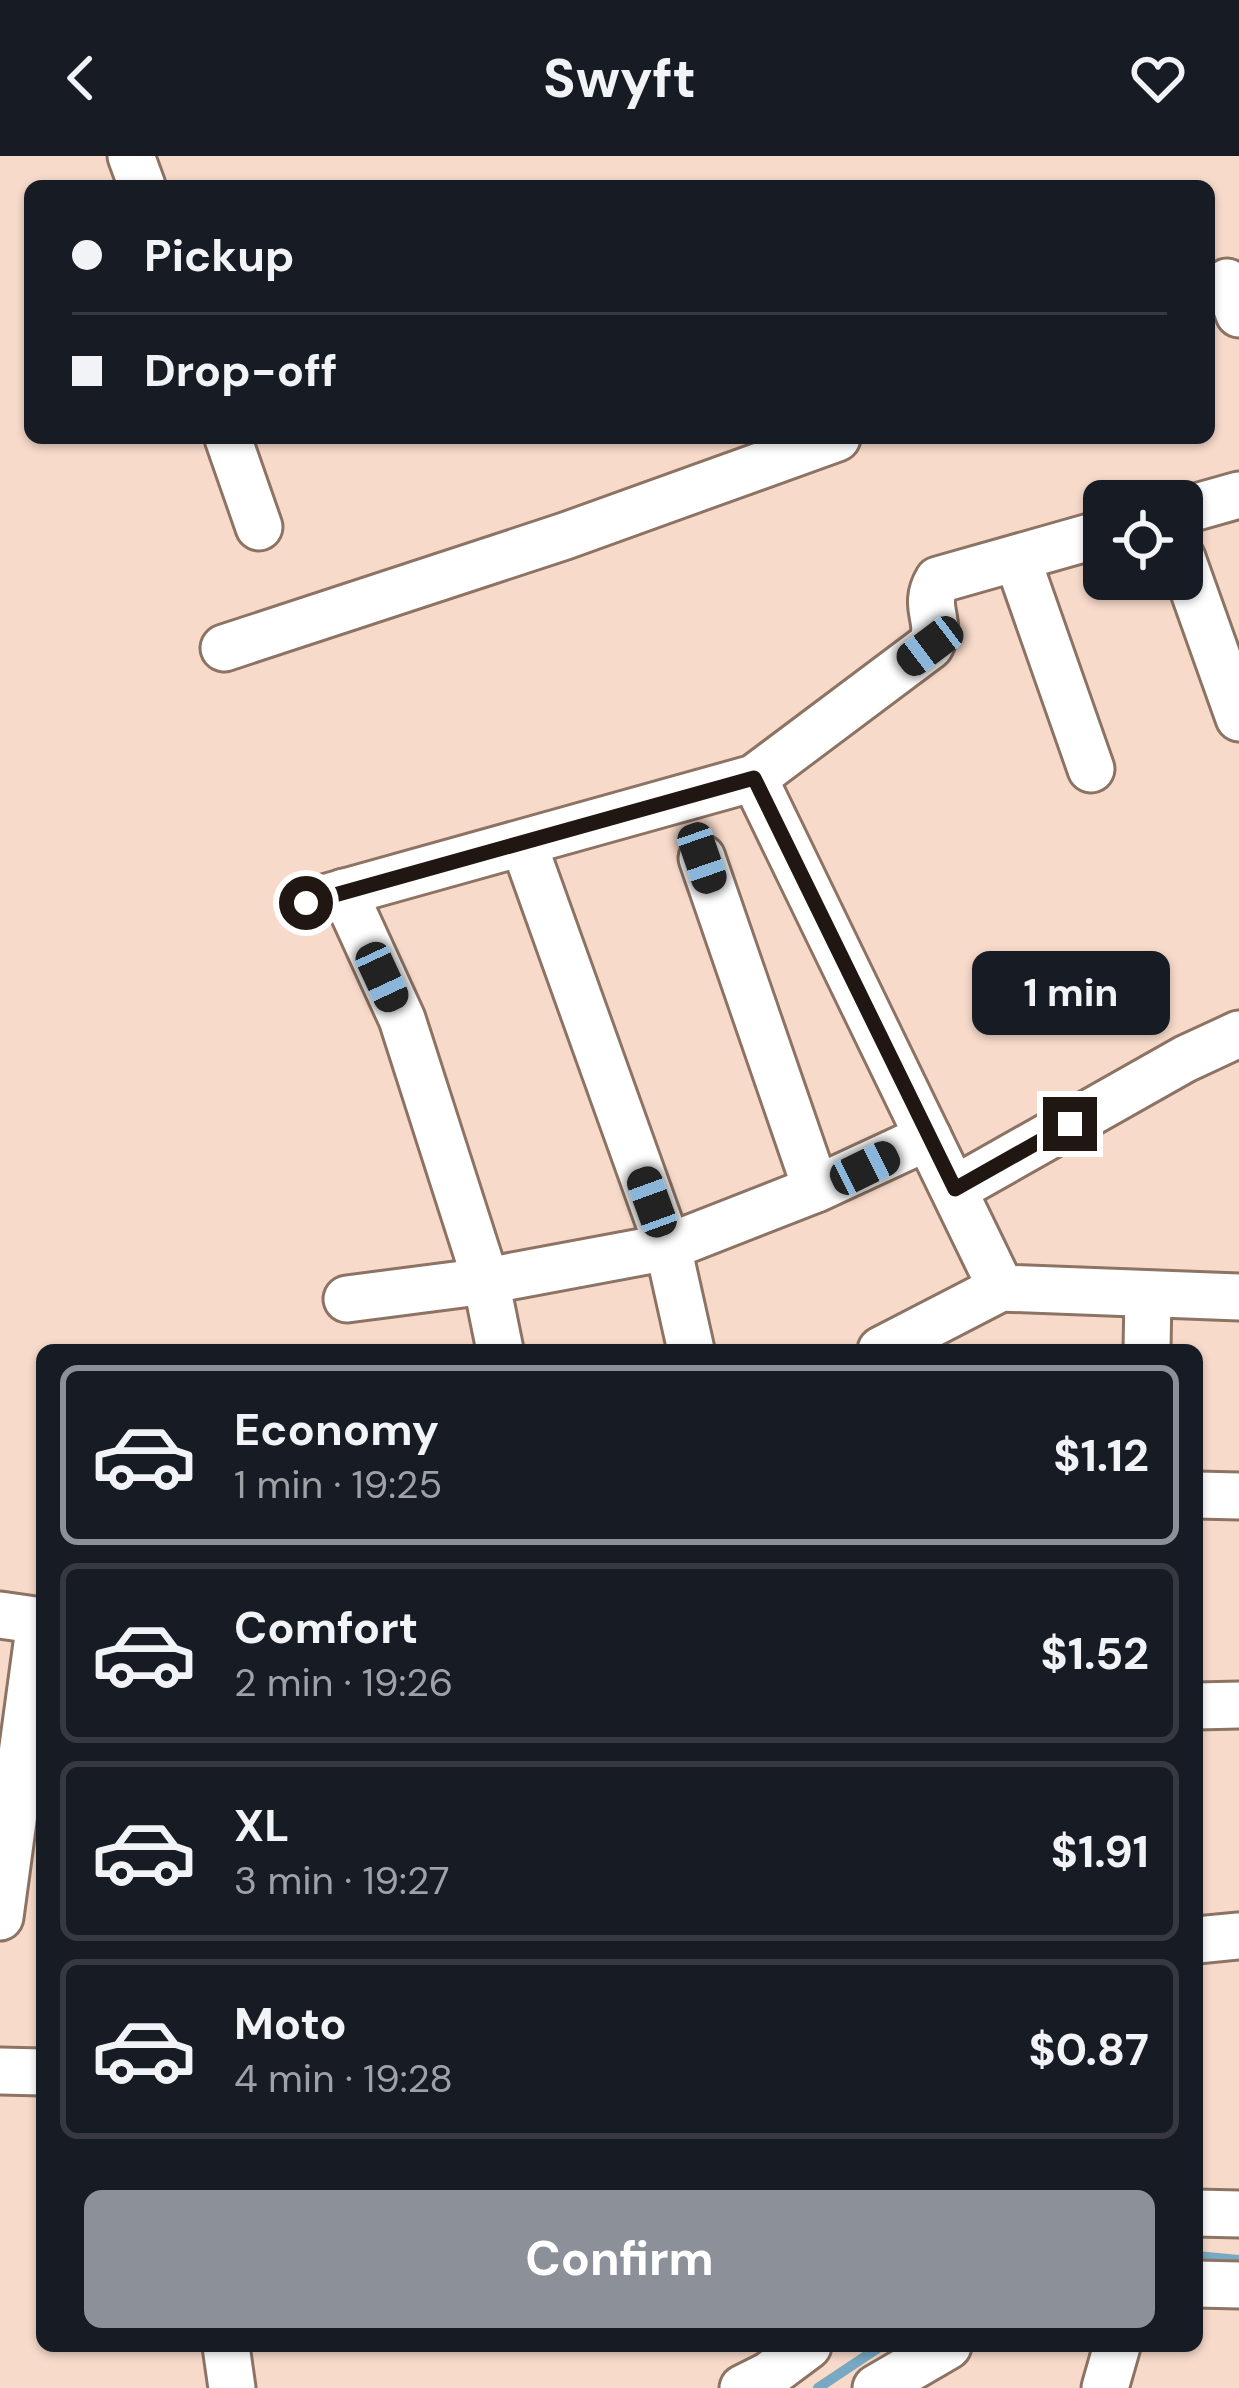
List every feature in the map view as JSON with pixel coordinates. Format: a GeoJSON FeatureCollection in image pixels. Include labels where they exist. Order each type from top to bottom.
{"type":"FeatureCollection","features":[{"type":"Feature","properties":{"kind":"street"},"geometry":{"type":"LineString","coordinates":[[230,444],[259,526]]}},
{"type":"Feature","properties":{"kind":"street"},"geometry":{"type":"LineString","coordinates":[[224,648],[565,536],[820,444]]}},
{"type":"Feature","properties":{"kind":"street"},"geometry":{"type":"LineString","coordinates":[[1203,506],[1239,495]]}},
{"type":"Feature","properties":{"kind":"street"},"geometry":{"type":"LineString","coordinates":[[499,1344],[486,1281],[402,1019],[325,898],[754,778],[930,646],[935,636],[929,594],[938,580],[1083,539]]}},
{"type":"Feature","properties":{"kind":"street"},"geometry":{"type":"LineString","coordinates":[[1017,558],[1091,769]]}},
{"type":"Feature","properties":{"kind":"street"},"geometry":{"type":"LineString","coordinates":[[1197,600],[1239,718]]}},
{"type":"Feature","properties":{"kind":"street"},"geometry":{"type":"LineString","coordinates":[[754,778],[1000,1288]]}},
{"type":"Feature","properties":{"kind":"street"},"geometry":{"type":"LineString","coordinates":[[524,845],[668,1247],[690,1344]]}},
{"type":"Feature","properties":{"kind":"street"},"geometry":{"type":"LineString","coordinates":[[702,858],[816,1189]]}},
{"type":"Feature","properties":{"kind":"street"},"geometry":{"type":"LineString","coordinates":[[955,1189],[1185,1059],[1239,1034]]}},
{"type":"Feature","properties":{"kind":"street"},"geometry":{"type":"LineString","coordinates":[[347,1299],[486,1281],[668,1247],[816,1189],[928,1137]]}},
{"type":"Feature","properties":{"kind":"street"},"geometry":{"type":"LineString","coordinates":[[893,1344],[1000,1288],[1239,1297]]}},
{"type":"Feature","properties":{"kind":"street"},"geometry":{"type":"LineString","coordinates":[[1148,1295],[1148,1344]]}},
{"type":"Feature","properties":{"kind":"street"},"geometry":{"type":"LineString","coordinates":[[1203,1496],[1239,1496]]}},
{"type":"Feature","properties":{"kind":"street"},"geometry":{"type":"LineString","coordinates":[[0,1917],[27,1619]]}},
{"type":"Feature","properties":{"kind":"street"},"geometry":{"type":"LineString","coordinates":[[1203,1706],[1239,1705]]}},
{"type":"Feature","properties":{"kind":"street"},"geometry":{"type":"LineString","coordinates":[[1203,1939],[1239,1936]]}},
{"type":"Feature","properties":{"kind":"street"},"geometry":{"type":"LineString","coordinates":[[0,2071],[36,2072]]}},
{"type":"Feature","properties":{"kind":"street"},"geometry":{"type":"LineString","coordinates":[[1203,2213],[1239,2214]]}},
{"type":"Feature","properties":{"kind":"street"},"geometry":{"type":"LineString","coordinates":[[1203,2284],[1239,2284]]}},
{"type":"Feature","properties":{"kind":"street"},"geometry":{"type":"LineString","coordinates":[[227,2352],[232,2388]]}},
{"type":"Feature","properties":{"kind":"street"},"geometry":{"type":"LineString","coordinates":[[743,2388],[800,2352]]}},
{"type":"Feature","properties":{"kind":"street"},"geometry":{"type":"LineString","coordinates":[[876,2388],[938,2352]]}},
{"type":"Feature","properties":{"kind":"street"},"geometry":{"type":"LineString","coordinates":[[1105,2388],[1115,2352]]}},
{"type":"Feature","properties":{"kind":"waterway"},"geometry":{"type":"LineString","coordinates":[[1203,2257],[1239,2260]]}},
{"type":"Feature","properties":{"kind":"waterway"},"geometry":{"type":"LineString","coordinates":[[818,2388],[872,2352]]}},
{"type":"Feature","properties":{"kind":"route"},"geometry":{"type":"LineString","coordinates":[[306,903],[754,778],[955,1189],[1070,1124]]}}]}
